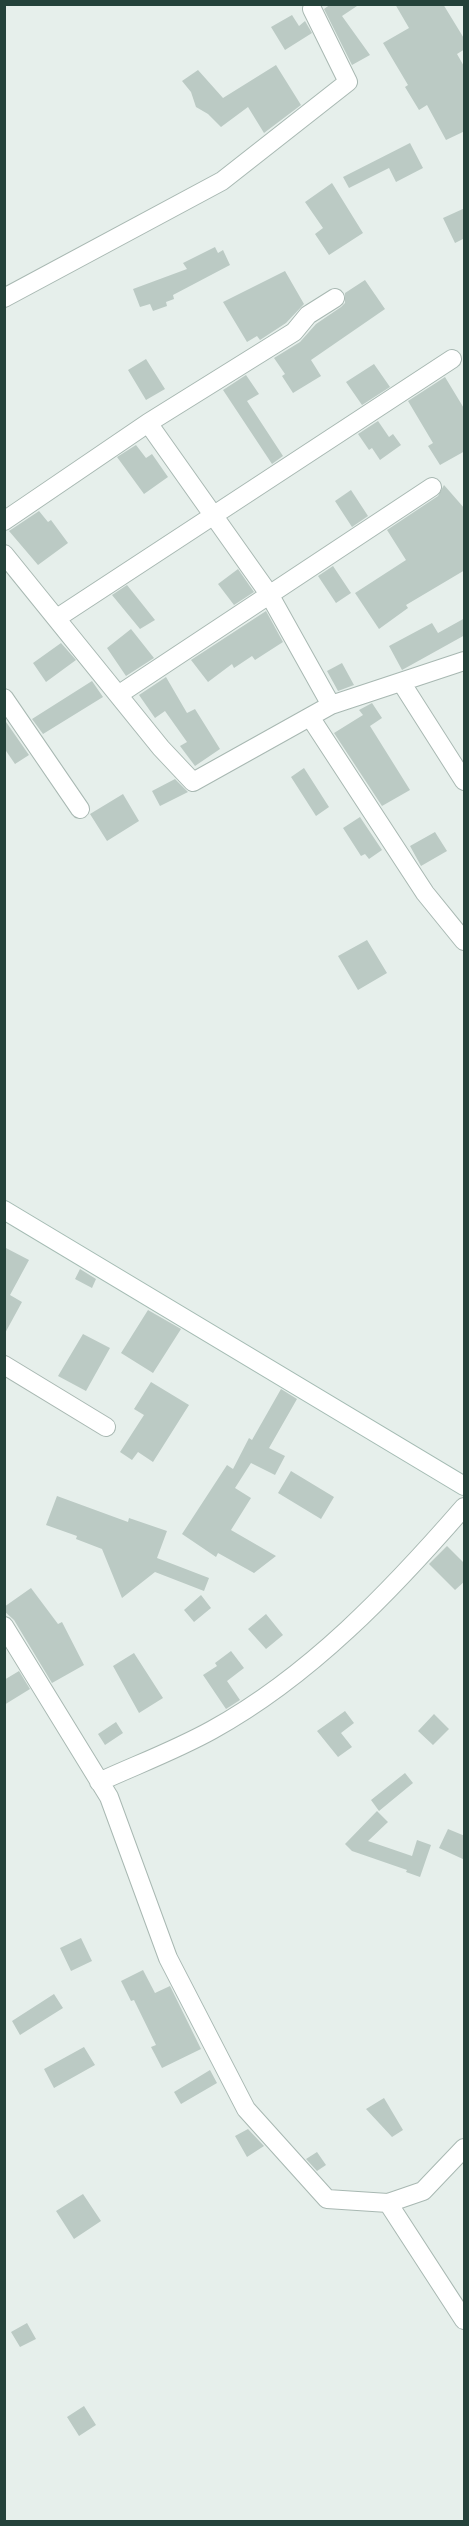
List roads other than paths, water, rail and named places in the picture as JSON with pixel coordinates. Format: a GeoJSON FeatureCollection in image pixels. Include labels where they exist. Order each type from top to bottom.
{"type":"FeatureCollection","features":[{"type":"Feature","properties":{"kind":"street"},"geometry":{"type":"LineString","coordinates":[[4,298],[222,181],[348,82],[312,9]]}},
{"type":"Feature","properties":{"kind":"street"},"geometry":{"type":"LineString","coordinates":[[4,521],[148,423],[294,332],[308,315],[335,298]]}},
{"type":"Feature","properties":{"kind":"street"},"geometry":{"type":"LineString","coordinates":[[57,618],[213,518],[452,359]]}},
{"type":"Feature","properties":{"kind":"street"},"geometry":{"type":"LineString","coordinates":[[148,423],[213,518],[269,594],[331,705]]}},
{"type":"Feature","properties":{"kind":"street"},"geometry":{"type":"LineString","coordinates":[[118,695],[432,487]]}},
{"type":"Feature","properties":{"kind":"street"},"geometry":{"type":"LineString","coordinates":[[4,554],[161,748],[193,782],[331,705],[465,661]]}},
{"type":"Feature","properties":{"kind":"street"},"geometry":{"type":"LineString","coordinates":[[401,682],[465,781]]}},
{"type":"Feature","properties":{"kind":"street"},"geometry":{"type":"LineString","coordinates":[[4,698],[80,809]]}},
{"type":"Feature","properties":{"kind":"street"},"geometry":{"type":"LineString","coordinates":[[310,717],[425,893],[465,941]]}},
{"type":"Feature","properties":{"kind":"street"},"geometry":{"type":"LineString","coordinates":[[7,1217],[465,1486]]}},
{"type":"Feature","properties":{"kind":"street"},"geometry":{"type":"LineString","coordinates":[[4,1365],[106,1427]]}},
{"type":"Feature","properties":{"kind":"street"},"geometry":{"type":"LineString","coordinates":[[99,1782],[211,1730],[264,1697],[319,1656],[417,1562],[465,1507]]}},
{"type":"Feature","properties":{"kind":"street"},"geometry":{"type":"LineString","coordinates":[[4,1626],[112,1807],[168,1958],[246,2109],[327,2199],[388,2203],[423,2192],[465,2148]]}},
{"type":"Feature","properties":{"kind":"street"},"geometry":{"type":"LineString","coordinates":[[388,2203],[465,2320]]}}]}
